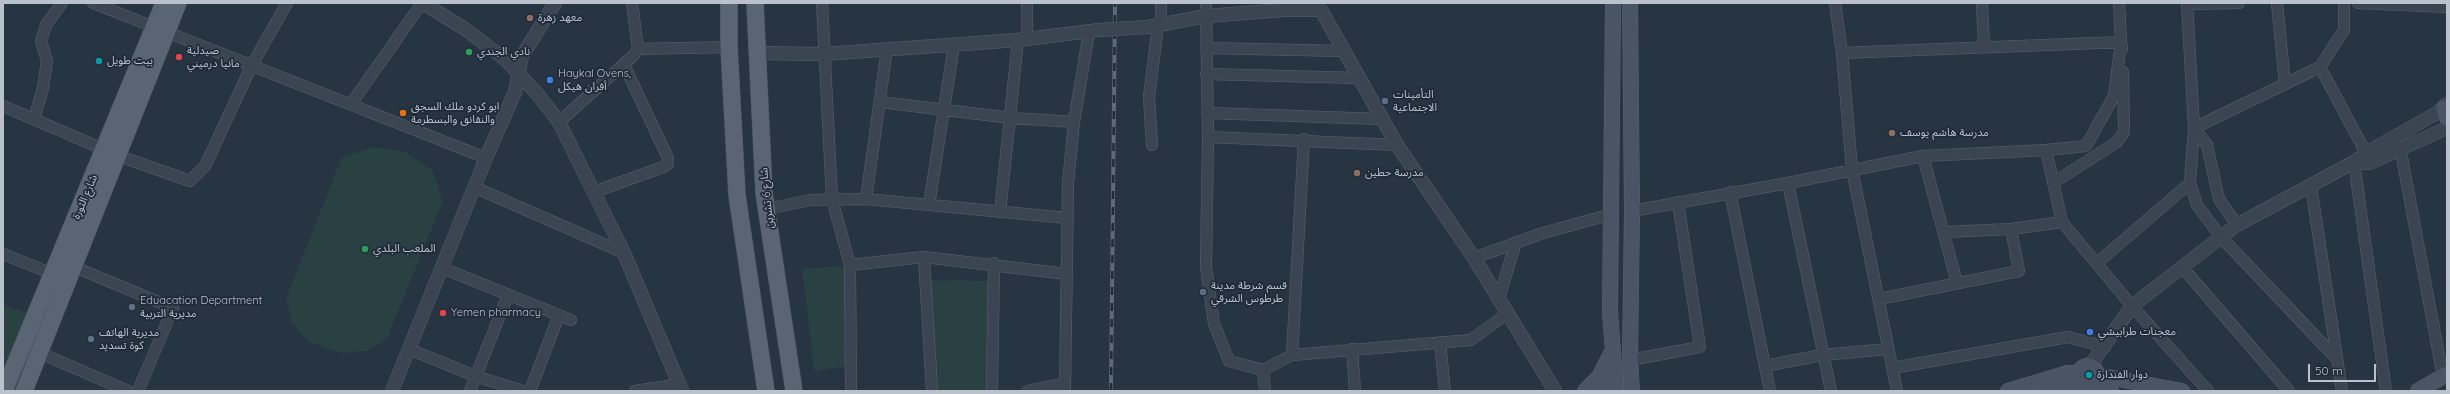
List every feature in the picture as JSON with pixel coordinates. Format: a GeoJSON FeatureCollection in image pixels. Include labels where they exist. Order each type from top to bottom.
{"type":"FeatureCollection","features":[{"type":"Feature","properties":{"kind":"main road","name":"شارع الثورة"},"geometry":{"type":"LineString","coordinates":[[24,391],[40,353],[112,152],[160,29],[164,3]]}},
{"type":"Feature","properties":{"kind":"main road","name":"شارع الثورة"},"geometry":{"type":"LineString","coordinates":[[160,29],[178,3]]}},
{"type":"Feature","properties":{"kind":"main road"},"geometry":{"type":"LineString","coordinates":[[729,3],[729,47],[737,195],[766,391]]}},
{"type":"Feature","properties":{"kind":"main road","name":"شارع 6 تشرين"},"geometry":{"type":"LineString","coordinates":[[755,3],[756,53],[767,209],[794,391]]}},
{"type":"Feature","properties":{"kind":"main road"},"geometry":{"type":"LineString","coordinates":[[1604,391],[1610,358],[1613,3]]}},
{"type":"Feature","properties":{"kind":"main road"},"geometry":{"type":"LineString","coordinates":[[1630,3],[1632,211],[1630,360],[1632,391]]}},
{"type":"Feature","properties":{"kind":"main road","name":"شارع الثورة"},"geometry":{"type":"LineString","coordinates":[[4,391],[53,274],[112,152]]}},
{"type":"Feature","properties":{"kind":"main road"},"geometry":{"type":"LineString","coordinates":[[1610,312],[1630,311]]}},
{"type":"Feature","properties":{"kind":"main road"},"geometry":{"type":"LineString","coordinates":[[1585,391],[1599,377],[1610,358]]}},
{"type":"Feature","properties":{"kind":"main road"},"geometry":{"type":"LineString","coordinates":[[1610,358],[1616,391]]}},
{"type":"Feature","properties":{"kind":"main road"},"geometry":{"type":"LineString","coordinates":[[2008,391],[2068,373],[2093,381],[2182,391]]}},
{"type":"Feature","properties":{"kind":"main road"},"geometry":{"type":"LineString","coordinates":[[2418,391],[2445,375]]}},
{"type":"Feature","properties":{"kind":"main road"},"geometry":{"type":"LineString","coordinates":[[2049,391],[2093,381]]}},
{"type":"Feature","properties":{"kind":"street"},"geometry":{"type":"LineString","coordinates":[[34,119],[43,88],[47,61],[41,41],[46,25],[62,3]]}},
{"type":"Feature","properties":{"kind":"street"},"geometry":{"type":"LineString","coordinates":[[93,3],[486,158]]}},
{"type":"Feature","properties":{"kind":"street"},"geometry":{"type":"LineString","coordinates":[[3,106],[112,152],[190,181],[205,166],[252,65],[287,3]]}},
{"type":"Feature","properties":{"kind":"street"},"geometry":{"type":"LineString","coordinates":[[351,104],[423,3],[488,45],[518,72],[559,122],[624,253],[681,387],[635,391]]}},
{"type":"Feature","properties":{"kind":"street"},"geometry":{"type":"LineString","coordinates":[[392,391],[474,187],[517,87],[518,72],[524,53],[555,3]]}},
{"type":"Feature","properties":{"kind":"street"},"geometry":{"type":"LineString","coordinates":[[632,3],[638,49]]}},
{"type":"Feature","properties":{"kind":"street"},"geometry":{"type":"LineString","coordinates":[[822,3],[832,199],[850,265],[851,391]]}},
{"type":"Feature","properties":{"kind":"street"},"geometry":{"type":"LineString","coordinates":[[1000,212],[1026,3]]}},
{"type":"Feature","properties":{"kind":"street"},"geometry":{"type":"LineString","coordinates":[[1152,144],[1149,97],[1156,25],[1161,3]]}},
{"type":"Feature","properties":{"kind":"street"},"geometry":{"type":"LineString","coordinates":[[1835,3],[1842,53],[1852,170],[1897,391]]}},
{"type":"Feature","properties":{"kind":"street"},"geometry":{"type":"LineString","coordinates":[[1982,3],[1984,47]]}},
{"type":"Feature","properties":{"kind":"street"},"geometry":{"type":"LineString","coordinates":[[2053,183],[2117,142],[2124,132],[2119,3]]}},
{"type":"Feature","properties":{"kind":"street"},"geometry":{"type":"LineString","coordinates":[[2239,3],[2187,4],[2194,128],[2190,183],[2197,205],[2221,237],[2337,359]]}},
{"type":"Feature","properties":{"kind":"street"},"geometry":{"type":"LineString","coordinates":[[2277,3],[2285,84]]}},
{"type":"Feature","properties":{"kind":"street"},"geometry":{"type":"LineString","coordinates":[[2194,128],[2320,67],[2344,30],[2344,3]]}},
{"type":"Feature","properties":{"kind":"street"},"geometry":{"type":"LineString","coordinates":[[2358,3],[2444,6]]}},
{"type":"Feature","properties":{"kind":"street"},"geometry":{"type":"LineString","coordinates":[[756,53],[824,54],[1022,39],[1156,25],[1206,10],[1284,6],[1321,10],[1397,145],[1474,258],[1555,391]]}},
{"type":"Feature","properties":{"kind":"street"},"geometry":{"type":"LineString","coordinates":[[1206,10],[1208,136],[1206,267],[1214,324],[1229,361],[1263,370],[1292,356],[1352,349],[1472,340],[1508,313]]}},
{"type":"Feature","properties":{"kind":"street"},"geometry":{"type":"LineString","coordinates":[[1027,391],[1065,387],[1068,218],[1074,122],[1094,31]]}},
{"type":"Feature","properties":{"kind":"street"},"geometry":{"type":"LineString","coordinates":[[1632,211],[1730,192],[1788,183],[1923,156],[2046,150],[2086,146],[2114,96],[2121,42]]}},
{"type":"Feature","properties":{"kind":"street"},"geometry":{"type":"LineString","coordinates":[[1842,53],[2121,42]]}},
{"type":"Feature","properties":{"kind":"street"},"geometry":{"type":"LineString","coordinates":[[929,205],[954,45]]}},
{"type":"Feature","properties":{"kind":"street"},"geometry":{"type":"LineString","coordinates":[[559,122],[624,65],[638,49],[729,47]]}},
{"type":"Feature","properties":{"kind":"street"},"geometry":{"type":"LineString","coordinates":[[1206,48],[1344,51]]}},
{"type":"Feature","properties":{"kind":"street"},"geometry":{"type":"LineString","coordinates":[[866,200],[887,49]]}},
{"type":"Feature","properties":{"kind":"street"},"geometry":{"type":"LineString","coordinates":[[594,192],[668,164],[668,158],[624,65]]}},
{"type":"Feature","properties":{"kind":"street"},"geometry":{"type":"LineString","coordinates":[[2320,67],[2366,153]]}},
{"type":"Feature","properties":{"kind":"street"},"geometry":{"type":"LineString","coordinates":[[1206,74],[1360,78]]}},
{"type":"Feature","properties":{"kind":"street"},"geometry":{"type":"LineString","coordinates":[[880,102],[1011,118],[1074,122]]}},
{"type":"Feature","properties":{"kind":"street"},"geometry":{"type":"LineString","coordinates":[[2093,381],[2105,347],[2132,306],[2183,268],[2221,237],[2238,225],[2446,110]]}},
{"type":"Feature","properties":{"kind":"street"},"geometry":{"type":"LineString","coordinates":[[1207,113],[1382,119]]}},
{"type":"Feature","properties":{"kind":"street"},"geometry":{"type":"LineString","coordinates":[[2194,128],[2207,145],[2219,199],[2238,225]]}},
{"type":"Feature","properties":{"kind":"street"},"geometry":{"type":"LineString","coordinates":[[2354,162],[2370,163],[2400,147],[2447,128]]}},
{"type":"Feature","properties":{"kind":"street"},"geometry":{"type":"LineString","coordinates":[[1208,136],[1304,139],[1397,145]]}},
{"type":"Feature","properties":{"kind":"street"},"geometry":{"type":"LineString","coordinates":[[1292,356],[1304,139]]}},
{"type":"Feature","properties":{"kind":"street"},"geometry":{"type":"LineString","coordinates":[[2400,147],[2445,375]]}},
{"type":"Feature","properties":{"kind":"street"},"geometry":{"type":"LineString","coordinates":[[2046,150],[2062,222],[2132,306],[2208,391]]}},
{"type":"Feature","properties":{"kind":"street"},"geometry":{"type":"LineString","coordinates":[[1923,156],[1945,232],[1957,283]]}},
{"type":"Feature","properties":{"kind":"street"},"geometry":{"type":"LineString","coordinates":[[2354,162],[2386,391]]}},
{"type":"Feature","properties":{"kind":"street"},"geometry":{"type":"LineString","coordinates":[[1788,183],[1822,355],[1831,391]]}},
{"type":"Feature","properties":{"kind":"street"},"geometry":{"type":"LineString","coordinates":[[2097,263],[2190,183]]}},
{"type":"Feature","properties":{"kind":"street"},"geometry":{"type":"LineString","coordinates":[[2311,186],[2342,391]]}},
{"type":"Feature","properties":{"kind":"street"},"geometry":{"type":"LineString","coordinates":[[474,187],[624,253]]}},
{"type":"Feature","properties":{"kind":"street"},"geometry":{"type":"LineString","coordinates":[[1730,192],[1770,391]]}},
{"type":"Feature","properties":{"kind":"street"},"geometry":{"type":"LineString","coordinates":[[767,209],[810,200],[866,200],[1068,218]]}},
{"type":"Feature","properties":{"kind":"street"},"geometry":{"type":"LineString","coordinates":[[1630,360],[1700,347],[1678,202]]}},
{"type":"Feature","properties":{"kind":"street"},"geometry":{"type":"LineString","coordinates":[[1474,258],[1516,242],[1612,214]]}},
{"type":"Feature","properties":{"kind":"street"},"geometry":{"type":"LineString","coordinates":[[1945,232],[2011,229],[2062,222]]}},
{"type":"Feature","properties":{"kind":"street"},"geometry":{"type":"LineString","coordinates":[[1879,299],[2019,271],[2011,229]]}},
{"type":"Feature","properties":{"kind":"street"},"geometry":{"type":"LineString","coordinates":[[1499,298],[1516,242]]}},
{"type":"Feature","properties":{"kind":"street"},"geometry":{"type":"LineString","coordinates":[[3,254],[53,274]]}},
{"type":"Feature","properties":{"kind":"street"},"geometry":{"type":"LineString","coordinates":[[850,265],[924,256],[1067,274]]}},
{"type":"Feature","properties":{"kind":"street"},"geometry":{"type":"LineString","coordinates":[[924,256],[932,391]]}},
{"type":"Feature","properties":{"kind":"street"},"geometry":{"type":"LineString","coordinates":[[992,391],[994,264]]}},
{"type":"Feature","properties":{"kind":"street"},"geometry":{"type":"LineString","coordinates":[[72,266],[173,308],[138,391]]}},
{"type":"Feature","properties":{"kind":"street"},"geometry":{"type":"LineString","coordinates":[[442,268],[571,320]]}},
{"type":"Feature","properties":{"kind":"street"},"geometry":{"type":"LineString","coordinates":[[2183,268],[2289,391]]}},
{"type":"Feature","properties":{"kind":"street"},"geometry":{"type":"LineString","coordinates":[[470,391],[508,295]]}},
{"type":"Feature","properties":{"kind":"street"},"geometry":{"type":"LineString","coordinates":[[530,391],[559,315]]}},
{"type":"Feature","properties":{"kind":"street"},"geometry":{"type":"LineString","coordinates":[[1892,368],[2068,336],[2105,347]]}},
{"type":"Feature","properties":{"kind":"street"},"geometry":{"type":"LineString","coordinates":[[1440,342],[1445,391]]}},
{"type":"Feature","properties":{"kind":"street"},"geometry":{"type":"LineString","coordinates":[[409,349],[475,376],[523,391]]}},
{"type":"Feature","properties":{"kind":"street"},"geometry":{"type":"LineString","coordinates":[[1352,349],[1355,391]]}},
{"type":"Feature","properties":{"kind":"street"},"geometry":{"type":"LineString","coordinates":[[1765,366],[1822,355],[1888,349]]}},
{"type":"Feature","properties":{"kind":"street"},"geometry":{"type":"LineString","coordinates":[[40,353],[128,391]]}},
{"type":"Feature","properties":{"kind":"street"},"geometry":{"type":"LineString","coordinates":[[1263,370],[1265,391]]}},
{"type":"Feature","properties":{"kind":"green space","name":"الملعب البلدي"},"geometry":{"type":"Polygon","coordinates":[[[375,147],[405,152],[433,171],[443,201],[387,339],[367,351],[340,353],[308,342],[292,322],[286,298],[342,157],[375,147]]]}},
{"type":"Feature","properties":{"kind":"green space"},"geometry":{"type":"Polygon","coordinates":[[[844,266],[849,366],[814,371],[802,269],[844,266]]]}},
{"type":"Feature","properties":{"kind":"green space"},"geometry":{"type":"Polygon","coordinates":[[[931,280],[992,281],[990,391],[937,391],[931,280]]]}},
{"type":"Feature","properties":{"kind":"green space"},"geometry":{"type":"Polygon","coordinates":[[[3,305],[27,313],[3,376],[3,305]]]}},
{"type":"Feature","properties":{"kind":"railway"},"geometry":{"type":"LineString","coordinates":[[1111,391],[1115,3]]}},
{"type":"Feature","properties":{"kind":"place","name":"معهد زهرة"},"geometry":{"type":"Point","coordinates":[530,18]}},
{"type":"Feature","properties":{"kind":"place","name":"نادي الجندي"},"geometry":{"type":"Point","coordinates":[469,52]}},
{"type":"Feature","properties":{"kind":"place","name":"صيدلية مانيا درميني"},"geometry":{"type":"Point","coordinates":[179,57]}},
{"type":"Feature","properties":{"kind":"place","name":"بيت طويل"},"geometry":{"type":"Point","coordinates":[99,61]}},
{"type":"Feature","properties":{"kind":"place","name":"Haykal Ovens, أفران هيكل"},"geometry":{"type":"Point","coordinates":[550,80]}},
{"type":"Feature","properties":{"kind":"place","name":"التأمينات الاجتماعية"},"geometry":{"type":"Point","coordinates":[1385,101]}},
{"type":"Feature","properties":{"kind":"place","name":"ابو كردو ملك السجق والنقانق والبسطرمة"},"geometry":{"type":"Point","coordinates":[403,113]}},
{"type":"Feature","properties":{"kind":"place","name":"مدرسة هاشم يوسف"},"geometry":{"type":"Point","coordinates":[1892,133]}},
{"type":"Feature","properties":{"kind":"place","name":"مدرسة حطين"},"geometry":{"type":"Point","coordinates":[1357,173]}},
{"type":"Feature","properties":{"kind":"place","name":"الملعب البلدي"},"geometry":{"type":"Point","coordinates":[365,249]}},
{"type":"Feature","properties":{"kind":"place","name":"قسم شرطة مدينة طرطوس الشرقي"},"geometry":{"type":"Point","coordinates":[1203,292]}},
{"type":"Feature","properties":{"kind":"place","name":"Eduacation Department مديرية التربية"},"geometry":{"type":"Point","coordinates":[132,307]}},
{"type":"Feature","properties":{"kind":"place","name":"Yemen pharmacy"},"geometry":{"type":"Point","coordinates":[443,313]}},
{"type":"Feature","properties":{"kind":"place","name":"معجنات طرابيشي"},"geometry":{"type":"Point","coordinates":[2090,332]}},
{"type":"Feature","properties":{"kind":"place","name":"مديرية الهاتف كوة تسديد"},"geometry":{"type":"Point","coordinates":[91,339]}},
{"type":"Feature","properties":{"kind":"place","name":"دوار الفندارة"},"geometry":{"type":"Point","coordinates":[2089,375]}}]}
